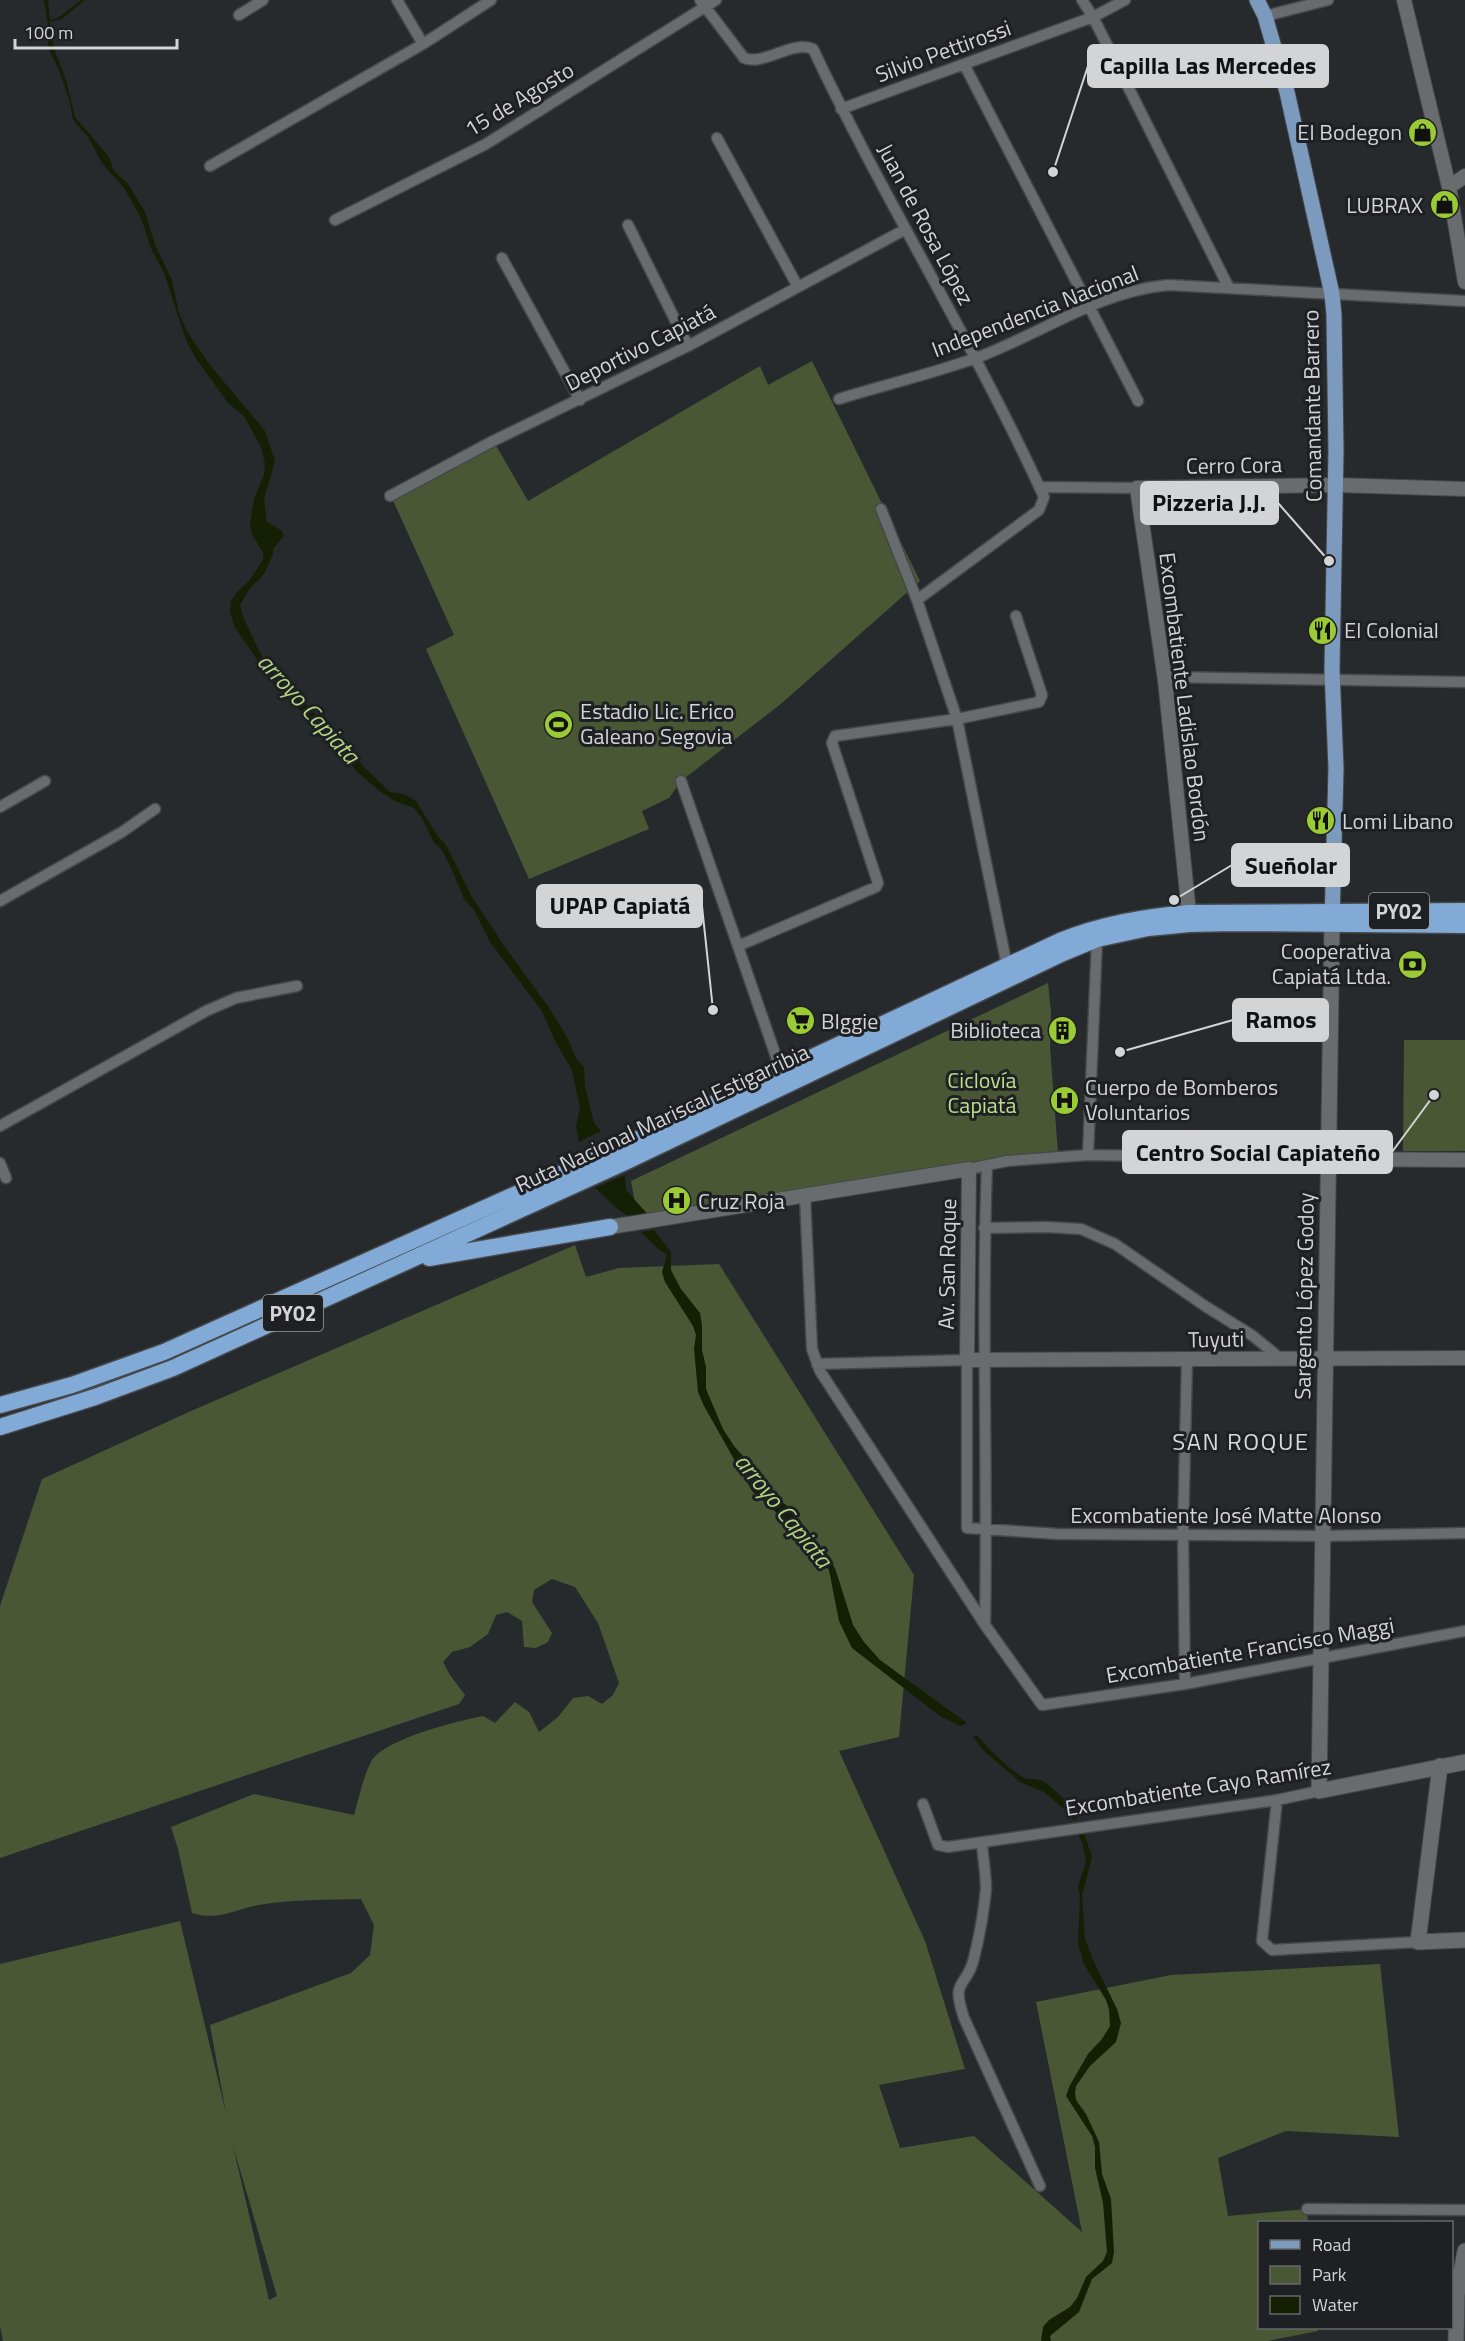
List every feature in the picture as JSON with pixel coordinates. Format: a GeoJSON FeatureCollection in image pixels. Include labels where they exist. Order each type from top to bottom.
{"type":"FeatureCollection","features":[{"type":"Feature","properties":{"kind":"highway","name":"Ruta Nacional Mariscal Estigarribia"},"geometry":{"type":"LineString","coordinates":[[0,1405],[72,1385],[164,1352],[577,1175],[1097,939],[1148,928],[1189,924],[1465,911]]}},
{"type":"Feature","properties":{"kind":"highway","name":"Ruta Nacional Mariscal Estigarribia"},"geometry":{"type":"LineString","coordinates":[[623,1154],[781,1071],[1060,940],[1094,928],[1147,916],[1190,913],[1465,925]]}},
{"type":"Feature","properties":{"kind":"highway","name":"Ruta Nacional Mariscal Estigarribia"},"geometry":{"type":"LineString","coordinates":[[0,1427],[172,1368],[399,1264],[577,1175]]}},
{"type":"Feature","properties":{"kind":"highway"},"geometry":{"type":"LineString","coordinates":[[399,1264],[610,1227]]}},
{"type":"Feature","properties":{"kind":"main road","name":"Comandante Barrero"},"geometry":{"type":"LineString","coordinates":[[1257,0],[1265,16],[1287,92],[1332,294],[1334,315],[1336,485],[1333,680],[1336,768],[1332,918]]}},
{"type":"Feature","properties":{"kind":"main road","name":"Sargento López Godoy"},"geometry":{"type":"LineString","coordinates":[[1319,1791],[1332,918]]}},
{"type":"Feature","properties":{"kind":"main road","name":"Excombatiente Cayo Ramírez"},"geometry":{"type":"LineString","coordinates":[[1319,1791],[1465,1762]]}},
{"type":"Feature","properties":{"kind":"main road"},"geometry":{"type":"LineString","coordinates":[[1440,1766],[1418,1942],[1465,1941]]}},
{"type":"Feature","properties":{"kind":"main road"},"geometry":{"type":"LineString","coordinates":[[1456,2341],[1457,2295],[1463,2276],[1465,2251]]}},
{"type":"Feature","properties":{"kind":"street"},"geometry":{"type":"LineString","coordinates":[[239,15],[263,0]]}},
{"type":"Feature","properties":{"kind":"street"},"geometry":{"type":"LineString","coordinates":[[397,0],[423,44]]}},
{"type":"Feature","properties":{"kind":"street"},"geometry":{"type":"LineString","coordinates":[[210,166],[423,44],[491,0]]}},
{"type":"Feature","properties":{"kind":"street","name":"15 de Agosto"},"geometry":{"type":"LineString","coordinates":[[335,219],[486,144],[702,4],[716,0]]}},
{"type":"Feature","properties":{"kind":"street"},"geometry":{"type":"LineString","coordinates":[[1082,0],[1093,17],[1229,288]]}},
{"type":"Feature","properties":{"kind":"street","name":"Silvio Pettirossi"},"geometry":{"type":"LineString","coordinates":[[841,108],[1093,17],[1125,0]]}},
{"type":"Feature","properties":{"kind":"street"},"geometry":{"type":"LineString","coordinates":[[1265,16],[1328,0]]}},
{"type":"Feature","properties":{"kind":"street"},"geometry":{"type":"LineString","coordinates":[[1404,0],[1449,188],[1465,282]]}},
{"type":"Feature","properties":{"kind":"street","name":"Juan de Rosa López"},"geometry":{"type":"LineString","coordinates":[[702,4],[744,58],[753,59],[801,47],[813,49],[841,108],[976,358],[1039,487]]}},
{"type":"Feature","properties":{"kind":"street"},"geometry":{"type":"LineString","coordinates":[[964,64],[1138,401]]}},
{"type":"Feature","properties":{"kind":"street"},"geometry":{"type":"LineString","coordinates":[[717,138],[798,287]]}},
{"type":"Feature","properties":{"kind":"street"},"geometry":{"type":"LineString","coordinates":[[1449,188],[1465,176]]}},
{"type":"Feature","properties":{"kind":"street"},"geometry":{"type":"LineString","coordinates":[[628,225],[688,346]]}},
{"type":"Feature","properties":{"kind":"street","name":"Deportivo Capiatá"},"geometry":{"type":"LineString","coordinates":[[390,496],[493,441],[688,346],[906,229]]}},
{"type":"Feature","properties":{"kind":"street"},"geometry":{"type":"LineString","coordinates":[[502,258],[580,399]]}},
{"type":"Feature","properties":{"kind":"street","name":"Independencia Nacional"},"geometry":{"type":"LineString","coordinates":[[839,399],[976,358],[1090,307],[1146,287],[1168,285],[1465,301]]}},
{"type":"Feature","properties":{"kind":"street","name":"Cerro Cora"},"geometry":{"type":"LineString","coordinates":[[1039,487],[1336,485],[1465,489]]}},
{"type":"Feature","properties":{"kind":"street"},"geometry":{"type":"LineString","coordinates":[[917,600],[1039,510],[1044,497],[1039,487]]}},
{"type":"Feature","properties":{"kind":"street","name":"Excombatiente Ladislao Bordón"},"geometry":{"type":"LineString","coordinates":[[1137,488],[1164,677],[1190,913]]}},
{"type":"Feature","properties":{"kind":"street"},"geometry":{"type":"LineString","coordinates":[[880,509],[917,600],[957,719],[1006,966]]}},
{"type":"Feature","properties":{"kind":"street"},"geometry":{"type":"LineString","coordinates":[[738,946],[876,887],[878,884],[832,743],[836,736],[957,719],[1039,702],[1042,699],[1016,616]]}},
{"type":"Feature","properties":{"kind":"street"},"geometry":{"type":"LineString","coordinates":[[1164,677],[1465,682]]}},
{"type":"Feature","properties":{"kind":"street"},"geometry":{"type":"LineString","coordinates":[[0,807],[45,781]]}},
{"type":"Feature","properties":{"kind":"street"},"geometry":{"type":"LineString","coordinates":[[681,781],[781,1071]]}},
{"type":"Feature","properties":{"kind":"street"},"geometry":{"type":"LineString","coordinates":[[0,901],[122,832],[155,809]]}},
{"type":"Feature","properties":{"kind":"street"},"geometry":{"type":"LineString","coordinates":[[1088,1155],[1097,939]]}},
{"type":"Feature","properties":{"kind":"street"},"geometry":{"type":"LineString","coordinates":[[0,1126],[206,1011],[236,998],[297,986]]}},
{"type":"Feature","properties":{"kind":"street"},"geometry":{"type":"LineString","coordinates":[[610,1227],[1007,1161],[1088,1155],[1465,1160]]}},
{"type":"Feature","properties":{"kind":"street"},"geometry":{"type":"LineString","coordinates":[[0,1163],[6,1178]]}},
{"type":"Feature","properties":{"kind":"street"},"geometry":{"type":"LineString","coordinates":[[986,1625],[984,1227],[987,1166]]}},
{"type":"Feature","properties":{"kind":"street","name":"Av. San Roque"},"geometry":{"type":"LineString","coordinates":[[967,1360],[969,1169]]}},
{"type":"Feature","properties":{"kind":"street"},"geometry":{"type":"LineString","coordinates":[[805,1196],[812,1349],[817,1364],[986,1625]]}},
{"type":"Feature","properties":{"kind":"street"},"geometry":{"type":"LineString","coordinates":[[984,1227],[1046,1227],[1082,1230],[1115,1244],[1253,1336],[1281,1359]]}},
{"type":"Feature","properties":{"kind":"street","name":"Tuyuti"},"geometry":{"type":"LineString","coordinates":[[967,1360],[1465,1358]]}},
{"type":"Feature","properties":{"kind":"street"},"geometry":{"type":"LineString","coordinates":[[817,1364],[967,1360],[967,1528],[987,1528]]}},
{"type":"Feature","properties":{"kind":"street"},"geometry":{"type":"LineString","coordinates":[[1185,1684],[1183,1534],[1187,1360]]}},
{"type":"Feature","properties":{"kind":"street","name":"Excombatiente José Matte Alonso"},"geometry":{"type":"LineString","coordinates":[[987,1528],[1058,1534],[1324,1536],[1465,1533]]}},
{"type":"Feature","properties":{"kind":"street","name":"Excombatiente Francisco Maggi"},"geometry":{"type":"LineString","coordinates":[[986,1625],[1042,1706],[1185,1684],[1465,1631]]}},
{"type":"Feature","properties":{"kind":"street","name":"Excombatiente Cayo Ramírez"},"geometry":{"type":"LineString","coordinates":[[922,1804],[938,1845],[948,1847],[1277,1800],[1319,1791]]}},
{"type":"Feature","properties":{"kind":"street"},"geometry":{"type":"LineString","coordinates":[[1277,1800],[1262,1941],[1266,1947],[1272,1950],[1418,1942]]}},
{"type":"Feature","properties":{"kind":"street"},"geometry":{"type":"LineString","coordinates":[[981,1843],[986,1888],[975,1957],[960,1984],[957,1992],[958,2000],[1040,2186]]}},
{"type":"Feature","properties":{"kind":"street"},"geometry":{"type":"LineString","coordinates":[[1306,2209],[1465,2210]]}},
{"type":"Feature","properties":{"kind":"green space"},"geometry":{"type":"Polygon","coordinates":[[[812,361],[920,581],[782,703],[681,781],[669,798],[642,811],[649,829],[529,879],[426,649],[454,635],[391,496],[494,442],[528,501],[760,366],[768,385],[812,361]]]}},
{"type":"Feature","properties":{"kind":"green space","name":"Ciclovía Capiatá"},"geometry":{"type":"Polygon","coordinates":[[[1048,983],[1058,1153],[638,1218],[631,1181],[1048,983]]]}},
{"type":"Feature","properties":{"kind":"green space"},"geometry":{"type":"Polygon","coordinates":[[[1404,1040],[1465,1040],[1465,1151],[1403,1151],[1404,1040]]]}},
{"type":"Feature","properties":{"kind":"green space"},"geometry":{"type":"Polygon","coordinates":[[[575,1245],[586,1277],[619,1268],[719,1264],[914,1575],[899,1737],[839,1751],[925,1941],[965,2069],[879,2085],[900,2148],[974,2136],[1082,2232],[1036,2002],[1171,1975],[1380,1964],[1399,2137],[1286,2131],[1218,2158],[1228,2216],[1307,2209],[1308,2221],[1258,2221],[1258,2329],[1318,2329],[1318,2331],[1268,2341],[3,2341],[0,2326],[0,1964],[180,1921],[226,2113],[210,2025],[351,1973],[370,1955],[374,1925],[361,1899],[272,1903],[210,1916],[192,1913],[171,1827],[254,1794],[354,1815],[363,1781],[371,1762],[390,1746],[422,1732],[472,1718],[483,1716],[495,1723],[515,1702],[529,1712],[539,1732],[558,1717],[573,1698],[588,1696],[602,1704],[613,1695],[619,1683],[598,1623],[575,1587],[552,1579],[534,1590],[532,1602],[552,1633],[548,1642],[536,1648],[524,1647],[522,1621],[507,1612],[496,1615],[488,1634],[470,1647],[452,1652],[443,1662],[465,1695],[459,1704],[0,1858],[0,1606],[42,1479],[191,1411],[575,1245]],[[233,2146],[269,2300],[277,2296],[233,2146]]]}},
{"type":"Feature","properties":{"kind":"water","name":"arroyo Capiata"},"geometry":{"type":"Polygon","coordinates":[[[44,0],[48,0],[50,20],[58,18],[81,0],[85,0],[62,19],[50,22],[54,49],[66,80],[75,117],[109,157],[114,171],[128,184],[145,212],[156,247],[172,280],[179,313],[188,333],[209,364],[265,431],[275,461],[264,499],[267,522],[282,531],[284,536],[273,549],[264,574],[250,588],[240,605],[244,619],[262,657],[279,678],[390,792],[404,794],[416,801],[437,835],[446,845],[472,897],[550,1009],[568,1039],[576,1058],[584,1067],[585,1086],[594,1123],[601,1131],[579,1142],[576,1126],[580,1108],[572,1070],[556,1043],[542,1011],[490,942],[474,910],[464,899],[442,850],[434,843],[422,818],[414,808],[395,801],[356,771],[340,747],[262,672],[256,658],[234,626],[230,611],[231,601],[249,581],[263,560],[263,552],[252,535],[250,524],[254,499],[264,475],[265,464],[261,447],[244,416],[228,403],[195,357],[186,340],[164,273],[152,251],[141,218],[124,188],[102,163],[88,137],[73,120],[70,102],[48,47],[48,24],[44,0]]]}},
{"type":"Feature","properties":{"kind":"water"},"geometry":{"type":"Polygon","coordinates":[[[625,1175],[626,1190],[651,1218],[632,1217],[625,1214],[595,1188],[625,1175]]]}},
{"type":"Feature","properties":{"kind":"water","name":"arroyo Capiata"},"geometry":{"type":"Polygon","coordinates":[[[654,1230],[671,1252],[671,1270],[681,1289],[700,1313],[706,1389],[723,1429],[751,1465],[763,1486],[786,1505],[829,1556],[853,1625],[864,1642],[880,1660],[967,1723],[960,1726],[940,1716],[852,1648],[839,1621],[829,1570],[787,1522],[752,1491],[698,1392],[694,1349],[696,1335],[693,1326],[665,1282],[662,1272],[667,1255],[641,1232],[654,1230]]]}},
{"type":"Feature","properties":{"kind":"water"},"geometry":{"type":"Polygon","coordinates":[[[977,1735],[1015,1772],[1026,1778],[1039,1780],[1055,1790],[1077,1819],[1073,1820],[1069,1813],[1044,1792],[1020,1782],[983,1750],[973,1737],[977,1735]]]}},
{"type":"Feature","properties":{"kind":"water"},"geometry":{"type":"Polygon","coordinates":[[[1084,1833],[1092,1857],[1082,1896],[1085,1939],[1117,2009],[1121,2023],[1116,2042],[1090,2066],[1076,2086],[1075,2093],[1076,2100],[1086,2114],[1099,2142],[1102,2174],[1111,2199],[1114,2252],[1112,2263],[1092,2279],[1079,2312],[1050,2336],[1051,2341],[1041,2341],[1043,2327],[1049,2320],[1070,2307],[1077,2298],[1086,2277],[1103,2261],[1107,2252],[1103,2203],[1095,2168],[1095,2147],[1092,2136],[1066,2096],[1088,2054],[1110,2026],[1106,2000],[1084,1964],[1078,1944],[1080,1895],[1078,1886],[1086,1863],[1083,1845],[1078,1834],[1084,1833]]]}},
{"type":"Feature","properties":{"kind":"place","name":"El Bodegon"},"geometry":{"type":"Point","coordinates":[1423,132]}},
{"type":"Feature","properties":{"kind":"place","name":"Capilla Las Mercedes"},"geometry":{"type":"Point","coordinates":[1053,172]}},
{"type":"Feature","properties":{"kind":"place","name":"LUBRAX"},"geometry":{"type":"Point","coordinates":[1444,205]}},
{"type":"Feature","properties":{"kind":"place","name":"Pizzeria J.J."},"geometry":{"type":"Point","coordinates":[1329,561]}},
{"type":"Feature","properties":{"kind":"place","name":"El Colonial"},"geometry":{"type":"Point","coordinates":[1323,630]}},
{"type":"Feature","properties":{"kind":"place","name":"Estadio Lic. Erico Galeano Segovia"},"geometry":{"type":"Point","coordinates":[559,724]}},
{"type":"Feature","properties":{"kind":"place","name":"Lomi Libano"},"geometry":{"type":"Point","coordinates":[1321,821]}},
{"type":"Feature","properties":{"kind":"place","name":"Sueñolar"},"geometry":{"type":"Point","coordinates":[1174,900]}},
{"type":"Feature","properties":{"kind":"place","name":"Cooperativa Capiatá Ltda."},"geometry":{"type":"Point","coordinates":[1412,964]}},
{"type":"Feature","properties":{"kind":"place","name":"UPAP Capiatá"},"geometry":{"type":"Point","coordinates":[713,1010]}},
{"type":"Feature","properties":{"kind":"place","name":"BIggie"},"geometry":{"type":"Point","coordinates":[800,1021]}},
{"type":"Feature","properties":{"kind":"place","name":"Biblioteca"},"geometry":{"type":"Point","coordinates":[1062,1030]}},
{"type":"Feature","properties":{"kind":"place","name":"Ramos"},"geometry":{"type":"Point","coordinates":[1120,1052]}},
{"type":"Feature","properties":{"kind":"place","name":"Centro Social Capiateño"},"geometry":{"type":"Point","coordinates":[1434,1095]}},
{"type":"Feature","properties":{"kind":"place","name":"Cuerpo de Bomberos Voluntarios"},"geometry":{"type":"Point","coordinates":[1064,1100]}},
{"type":"Feature","properties":{"kind":"place","name":"Cruz Roja"},"geometry":{"type":"Point","coordinates":[677,1201]}},
{"type":"Feature","properties":{"kind":"district","name":"SAN ROQUE"},"geometry":{"type":"Point","coordinates":[1241,1441]}}]}
